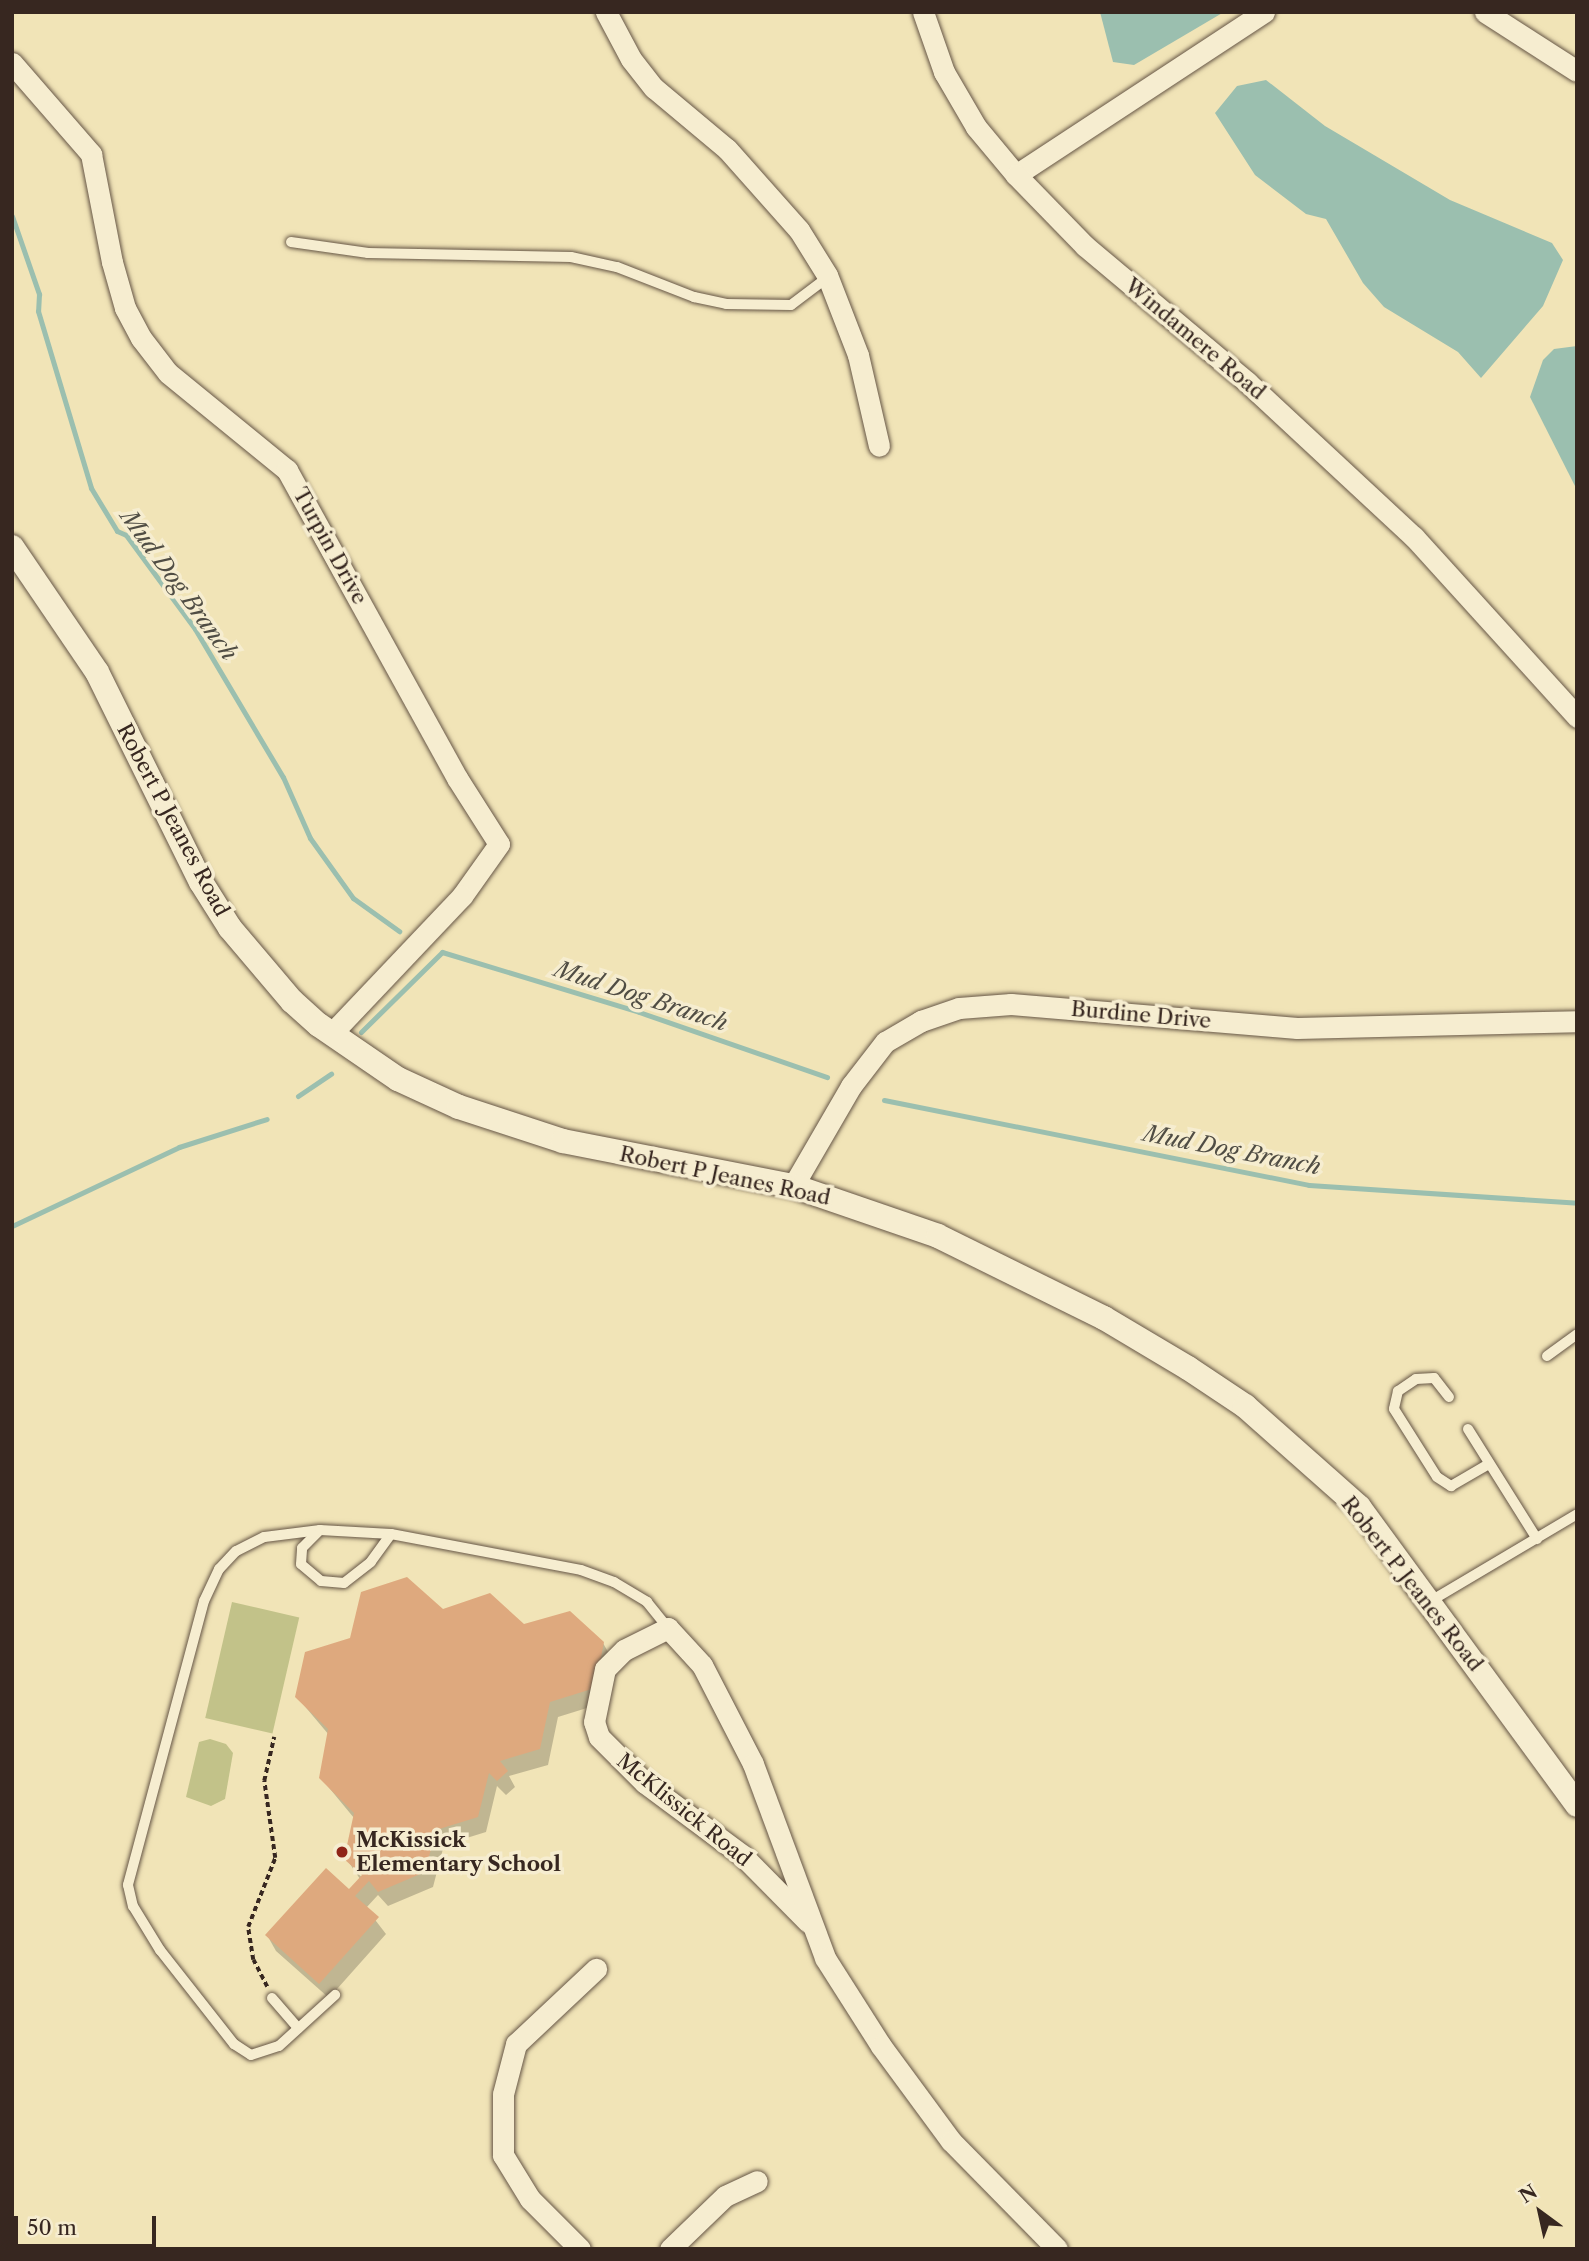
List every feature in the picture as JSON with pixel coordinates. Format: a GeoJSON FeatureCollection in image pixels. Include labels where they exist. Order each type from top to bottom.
{"type":"FeatureCollection","features":[{"type":"Feature","properties":{"kind":"street"},"geometry":{"type":"LineString","coordinates":[[606,12],[631,59],[654,88],[756,178],[799,229],[828,277],[858,355],[879,446]]}},
{"type":"Feature","properties":{"kind":"street","name":"Windamere Road"},"geometry":{"type":"LineString","coordinates":[[923,12],[944,72],[976,127],[1016,174],[1085,246],[1247,382],[1415,537],[1577,717]]}},
{"type":"Feature","properties":{"kind":"street"},"geometry":{"type":"LineString","coordinates":[[1016,174],[1264,12]]}},
{"type":"Feature","properties":{"kind":"street"},"geometry":{"type":"LineString","coordinates":[[1485,12],[1577,71]]}},
{"type":"Feature","properties":{"kind":"street","name":"Turpin Drive"},"geometry":{"type":"LineString","coordinates":[[12,62],[91,154],[124,308],[141,338],[168,373],[286,470],[457,778],[499,844],[462,896],[331,1034]]}},
{"type":"Feature","properties":{"kind":"street","name":"Robert P Jeanes Road"},"geometry":{"type":"LineString","coordinates":[[12,547],[97,672],[201,882],[230,928],[292,1002],[331,1034],[398,1079],[459,1107],[563,1141],[793,1186],[938,1236],[994,1261],[1104,1318],[1199,1375],[1245,1406],[1359,1507],[1577,1805]]}},
{"type":"Feature","properties":{"kind":"street","name":"Burdine Drive"},"geometry":{"type":"LineString","coordinates":[[793,1186],[851,1086],[885,1042],[922,1021],[960,1008],[1011,1004],[1297,1028],[1577,1021]]}},
{"type":"Feature","properties":{"kind":"street","name":"McKlissick Road"},"geometry":{"type":"LineString","coordinates":[[808,1922],[742,1855],[645,1783],[599,1737],[594,1722],[605,1668],[624,1650],[668,1628],[702,1665],[752,1763],[808,1922],[825,1958],[881,2046],[951,2141],[1056,2249]]}},
{"type":"Feature","properties":{"kind":"street"},"geometry":{"type":"LineString","coordinates":[[580,2249],[530,2199],[503,2155],[503,2094],[516,2044],[596,1969]]}},
{"type":"Feature","properties":{"kind":"street"},"geometry":{"type":"LineString","coordinates":[[670,2249],[725,2196],[757,2181]]}},
{"type":"Feature","properties":{"kind":"lane"},"geometry":{"type":"LineString","coordinates":[[291,242],[368,253],[571,257],[637,273],[694,297],[726,304],[791,304],[828,277]]}},
{"type":"Feature","properties":{"kind":"lane"},"geometry":{"type":"LineString","coordinates":[[1547,1356],[1577,1334]]}},
{"type":"Feature","properties":{"kind":"lane"},"geometry":{"type":"LineString","coordinates":[[1449,1397],[1434,1378],[1416,1379],[1398,1391],[1394,1409],[1437,1477],[1451,1486],[1489,1464]]}},
{"type":"Feature","properties":{"kind":"lane"},"geometry":{"type":"LineString","coordinates":[[1468,1429],[1537,1539]]}},
{"type":"Feature","properties":{"kind":"lane"},"geometry":{"type":"LineString","coordinates":[[1429,1602],[1577,1514]]}},
{"type":"Feature","properties":{"kind":"lane"},"geometry":{"type":"LineString","coordinates":[[320,1530],[302,1548],[301,1564],[321,1581],[344,1583],[371,1562],[391,1534]]}},
{"type":"Feature","properties":{"kind":"lane"},"geometry":{"type":"LineString","coordinates":[[335,1995],[298,2028],[264,2053],[251,2055],[234,2044],[143,1924],[128,1885],[204,1601],[219,1569],[236,1551],[264,1537],[320,1530],[391,1534],[581,1570],[614,1582],[647,1602],[668,1628]]}},
{"type":"Feature","properties":{"kind":"lane"},"geometry":{"type":"LineString","coordinates":[[272,1998],[298,2028]]}},
{"type":"Feature","properties":{"kind":"path"},"geometry":{"type":"LineString","coordinates":[[272,1998],[253,1960],[248,1936],[252,1912],[275,1858],[264,1781],[274,1737]]}},
{"type":"Feature","properties":{"kind":"green space"},"geometry":{"type":"Polygon","coordinates":[[[232,1602],[299,1618],[272,1733],[205,1718],[232,1602]]]}},
{"type":"Feature","properties":{"kind":"green space"},"geometry":{"type":"Polygon","coordinates":[[[210,1739],[226,1744],[233,1753],[225,1799],[211,1806],[186,1797],[199,1742],[210,1739]]]}},
{"type":"Feature","properties":{"kind":"shaded area"},"geometry":{"type":"Polygon","coordinates":[[[1100,12],[1224,12],[1134,65],[1113,62],[1100,12]]]}},
{"type":"Feature","properties":{"kind":"shaded area"},"geometry":{"type":"Polygon","coordinates":[[[1266,80],[1325,126],[1450,200],[1552,243],[1563,260],[1543,306],[1481,378],[1458,352],[1384,307],[1363,283],[1326,219],[1306,214],[1255,175],[1215,113],[1237,86],[1266,80]]]}},
{"type":"Feature","properties":{"kind":"shaded area"},"geometry":{"type":"Polygon","coordinates":[[[1577,346],[1577,490],[1530,397],[1543,360],[1554,349],[1577,346]]]}},
{"type":"Feature","properties":{"kind":"building"},"geometry":{"type":"Polygon","coordinates":[[[407,1577],[443,1609],[490,1593],[524,1624],[570,1611],[604,1642],[595,1688],[550,1702],[540,1749],[500,1761],[508,1771],[497,1781],[489,1773],[478,1817],[436,1830],[425,1872],[378,1892],[369,1881],[355,1896],[379,1917],[319,1984],[265,1935],[326,1868],[349,1889],[362,1875],[344,1859],[354,1813],[319,1778],[328,1729],[295,1697],[305,1652],[350,1638],[361,1592],[407,1577]]]}},
{"type":"Feature","properties":{"kind":"waterway","name":"Mud Dog Branch"},"geometry":{"type":"LineString","coordinates":[[12,216],[39,294],[38,311],[91,488],[117,531],[126,535],[195,629],[283,777],[310,838],[353,898],[399,931]]}},
{"type":"Feature","properties":{"kind":"waterway","name":"Mud Dog Branch"},"geometry":{"type":"LineString","coordinates":[[361,1032],[442,952],[639,1012],[827,1077]]}},
{"type":"Feature","properties":{"kind":"waterway"},"geometry":{"type":"LineString","coordinates":[[298,1096],[331,1074]]}},
{"type":"Feature","properties":{"kind":"waterway","name":"Mud Dog Branch"},"geometry":{"type":"LineString","coordinates":[[884,1100],[1309,1185],[1577,1203]]}},
{"type":"Feature","properties":{"kind":"waterway"},"geometry":{"type":"LineString","coordinates":[[12,1226],[179,1147],[267,1119]]}},
{"type":"Feature","properties":{"kind":"place","name":"McKissick Elementary School"},"geometry":{"type":"Point","coordinates":[342,1852]}}]}
